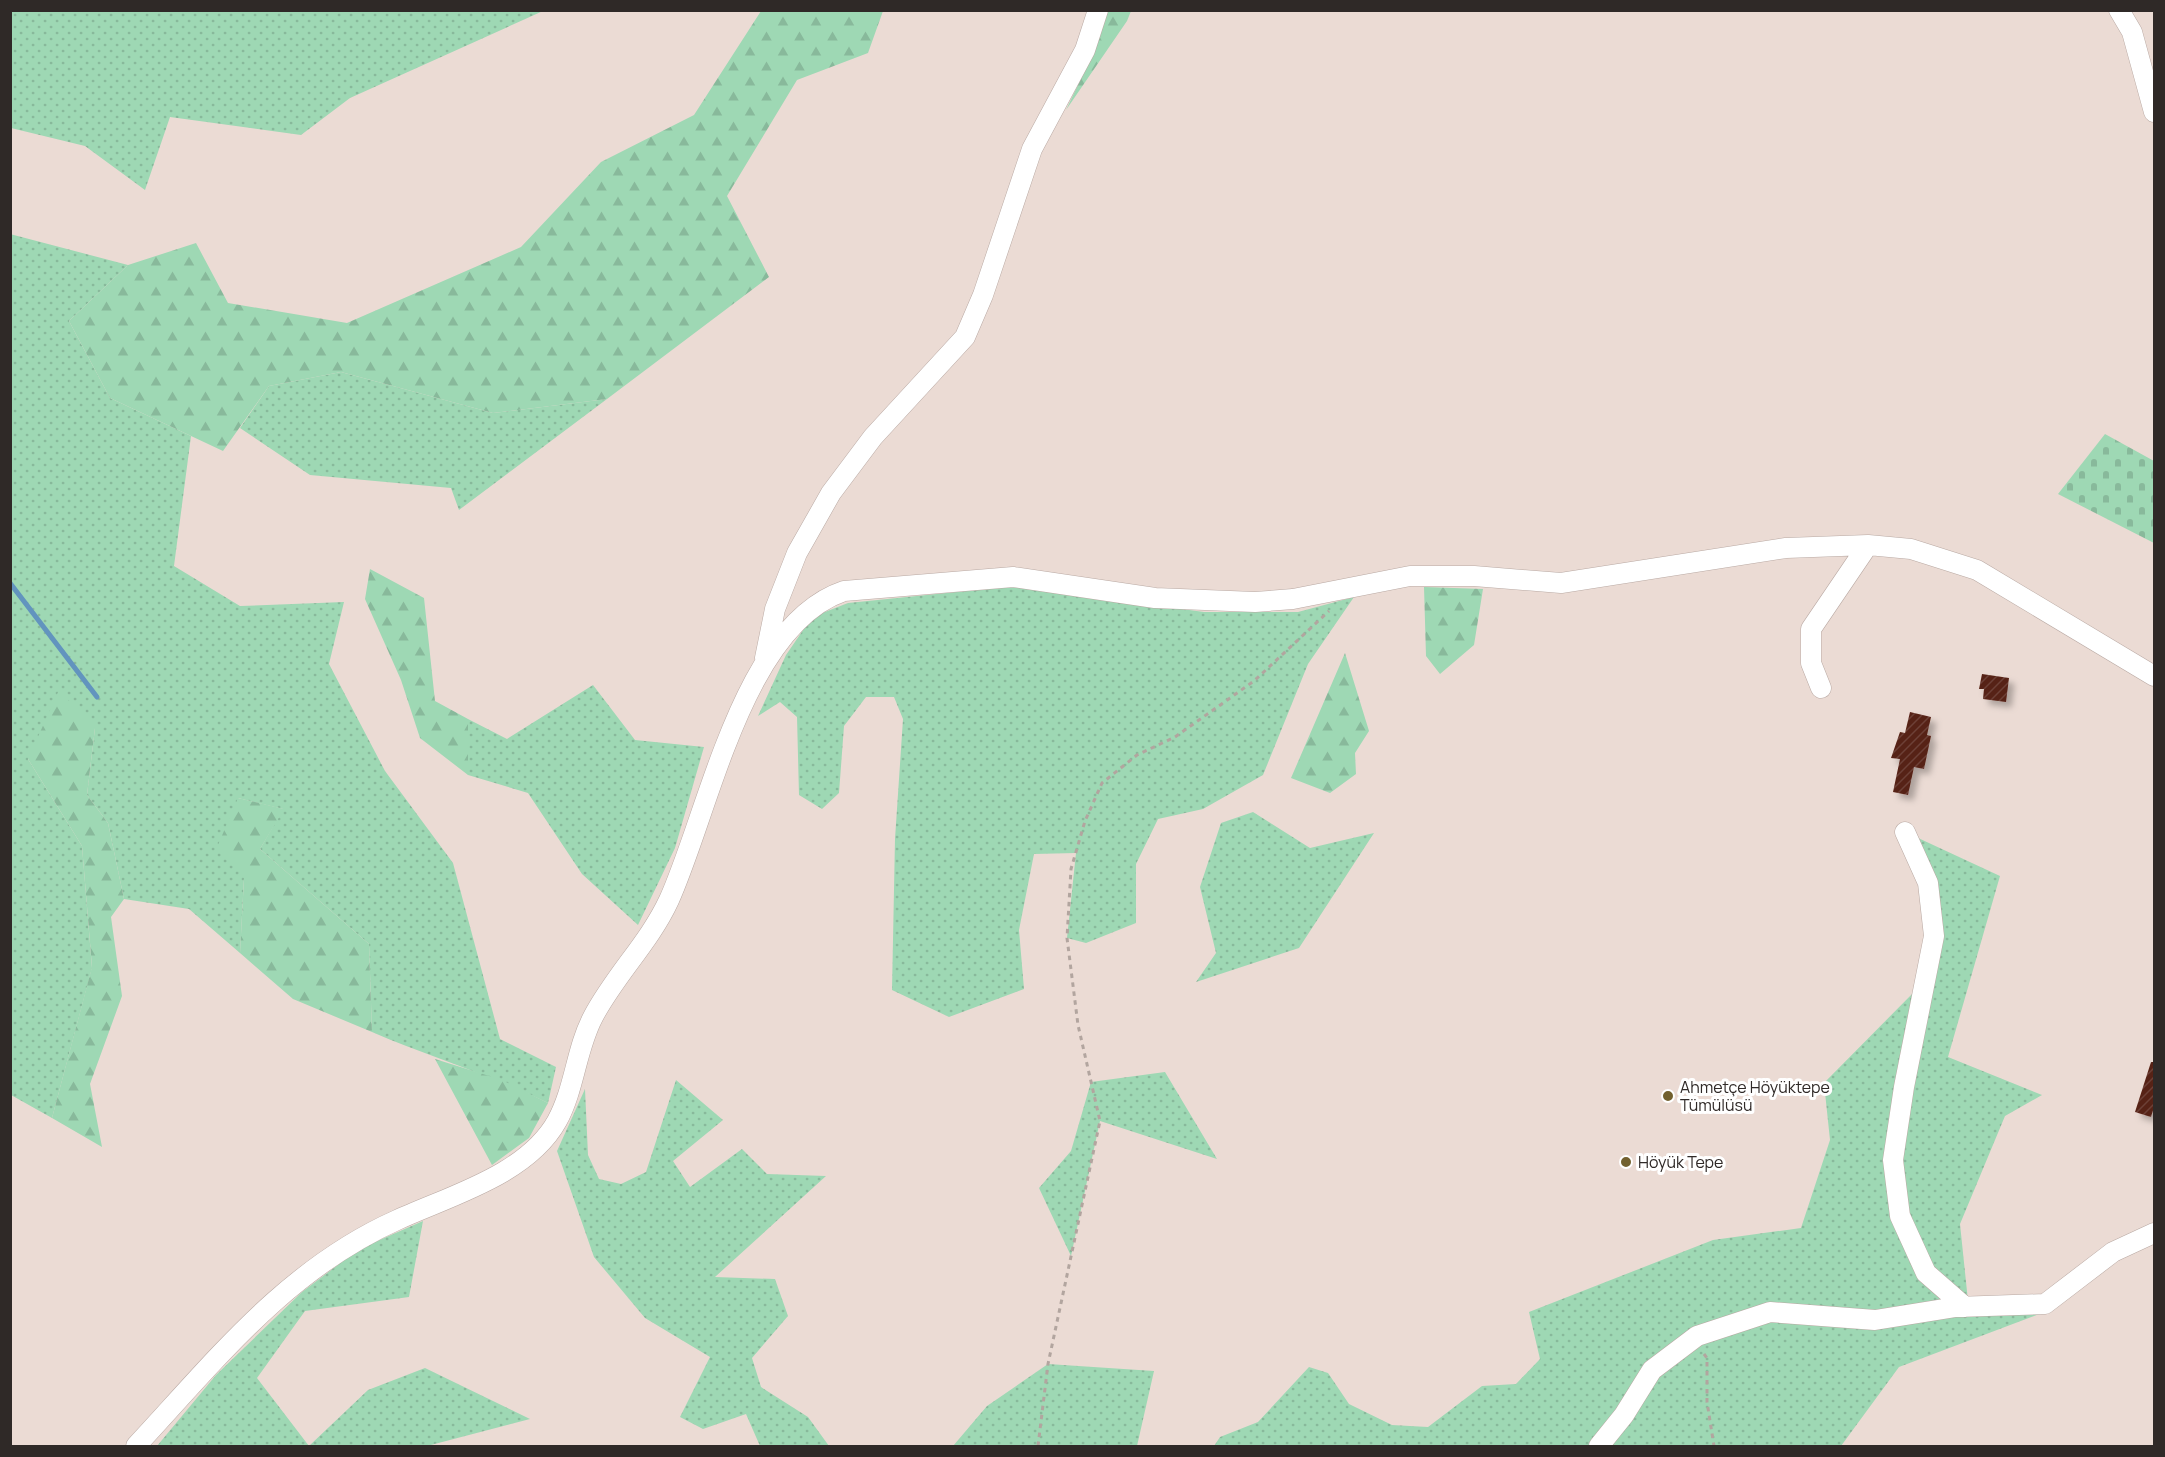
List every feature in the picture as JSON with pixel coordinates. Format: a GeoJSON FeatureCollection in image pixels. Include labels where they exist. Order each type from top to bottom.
{"type":"FeatureCollection","features":[{"type":"Feature","properties":{"kind":"street"},"geometry":{"type":"LineString","coordinates":[[763,668],[775,609],[796,553],[831,493],[873,437],[965,337],[983,295],[1032,149],[1085,50],[1098,10]]}},
{"type":"Feature","properties":{"kind":"street"},"geometry":{"type":"LineString","coordinates":[[2122,12],[2132,32],[2154,112]]}},
{"type":"Feature","properties":{"kind":"street"},"geometry":{"type":"LineString","coordinates":[[136,1446],[259,1315],[314,1266],[372,1231],[486,1181],[532,1151],[546,1136],[562,1110],[592,1019],[605,995],[644,943],[668,902],[732,729],[763,668],[789,630],[809,609],[824,598],[844,591],[1013,577],[1155,598],[1255,602],[1293,599],[1410,576],[1440,575],[1561,583],[1786,548],[1868,545],[1911,549],[1977,570],[2154,676]]}},
{"type":"Feature","properties":{"kind":"street"},"geometry":{"type":"LineString","coordinates":[[1821,688],[1811,663],[1811,629],[1868,545]]}},
{"type":"Feature","properties":{"kind":"street"},"geometry":{"type":"LineString","coordinates":[[1905,832],[1928,884],[1934,936],[1904,1087],[1893,1160],[1894,1172],[1900,1216],[1926,1273],[1965,1307]]}},
{"type":"Feature","properties":{"kind":"street"},"geometry":{"type":"LineString","coordinates":[[1599,1446],[1624,1415],[1652,1370],[1693,1340],[1770,1312],[1875,1320],[1965,1307],[2045,1305],[2113,1252],[2154,1233]]}},
{"type":"Feature","properties":{"kind":"path"},"geometry":{"type":"LineString","coordinates":[[1038,1446],[1048,1364],[1100,1121],[1078,1025],[1067,938],[1071,869],[1085,821],[1102,783],[1137,755],[1175,737],[1254,681],[1333,608],[1350,588]]}},
{"type":"Feature","properties":{"kind":"path"},"geometry":{"type":"LineString","coordinates":[[1693,1340],[1707,1358],[1707,1402],[1714,1446]]}},
{"type":"Feature","properties":{"kind":"green space"},"geometry":{"type":"Polygon","coordinates":[[[11,10],[543,11],[350,98],[301,135],[170,117],[145,190],[85,146],[11,128],[11,10]]]}},
{"type":"Feature","properties":{"kind":"green space"},"geometry":{"type":"Polygon","coordinates":[[[761,11],[883,11],[868,53],[797,80],[727,196],[769,277],[607,399],[493,413],[341,372],[269,386],[223,451],[110,398],[69,321],[128,265],[196,243],[228,303],[347,323],[521,247],[601,162],[694,115],[761,11]]]}},
{"type":"Feature","properties":{"kind":"green space"},"geometry":{"type":"Polygon","coordinates":[[[1108,11],[1131,11],[1127,21],[1066,110],[1097,45],[1108,11]]]}},
{"type":"Feature","properties":{"kind":"green space"},"geometry":{"type":"Polygon","coordinates":[[[10,234],[128,265],[69,321],[110,398],[191,436],[174,566],[240,606],[344,602],[329,664],[385,771],[453,863],[500,1039],[556,1067],[548,1103],[372,1032],[369,944],[260,849],[283,809],[238,798],[244,878],[240,953],[189,909],[124,899],[108,823],[87,795],[95,728],[28,759],[82,846],[92,968],[52,1118],[11,1095],[10,234]]]}},
{"type":"Feature","properties":{"kind":"green space"},"geometry":{"type":"Polygon","coordinates":[[[341,372],[493,413],[607,399],[459,510],[451,488],[310,475],[240,428],[269,386],[341,372]]]}},
{"type":"Feature","properties":{"kind":"green space"},"geometry":{"type":"Polygon","coordinates":[[[2105,434],[2154,461],[2154,543],[2058,494],[2105,434]]]}},
{"type":"Feature","properties":{"kind":"green space"},"geometry":{"type":"Polygon","coordinates":[[[370,569],[424,598],[435,701],[468,719],[468,775],[420,738],[401,680],[365,599],[370,569]]]}},
{"type":"Feature","properties":{"kind":"green space"},"geometry":{"type":"Polygon","coordinates":[[[1015,586],[1204,612],[1298,612],[1354,597],[1308,664],[1263,775],[1203,809],[1158,819],[1136,864],[1136,923],[1086,943],[1067,938],[1076,853],[1034,854],[1019,930],[1024,989],[949,1017],[892,990],[895,839],[903,719],[894,697],[866,697],[844,726],[839,793],[822,809],[799,795],[797,717],[780,702],[758,716],[786,655],[812,617],[848,603],[1015,586]]]}},
{"type":"Feature","properties":{"kind":"green space"},"geometry":{"type":"Polygon","coordinates":[[[1424,587],[1483,589],[1474,645],[1440,674],[1426,656],[1424,587]]]}},
{"type":"Feature","properties":{"kind":"green space"},"geometry":{"type":"Polygon","coordinates":[[[1345,653],[1369,731],[1355,753],[1356,774],[1330,793],[1291,778],[1345,653]]]}},
{"type":"Feature","properties":{"kind":"green space"},"geometry":{"type":"Polygon","coordinates":[[[593,685],[635,740],[704,747],[675,848],[638,925],[582,874],[528,793],[468,775],[468,719],[507,739],[593,685]]]}},
{"type":"Feature","properties":{"kind":"green space"},"geometry":{"type":"Polygon","coordinates":[[[59,690],[95,728],[87,795],[108,823],[124,899],[111,917],[122,996],[90,1084],[102,1147],[52,1118],[92,967],[82,846],[28,759],[59,690]]]}},
{"type":"Feature","properties":{"kind":"green space"},"geometry":{"type":"Polygon","coordinates":[[[238,798],[284,809],[260,849],[369,944],[372,1032],[293,999],[240,953],[244,878],[218,845],[238,798]]]}},
{"type":"Feature","properties":{"kind":"green space"},"geometry":{"type":"Polygon","coordinates":[[[1253,812],[1310,848],[1374,833],[1299,948],[1196,982],[1216,953],[1200,887],[1221,823],[1253,812]]]}},
{"type":"Feature","properties":{"kind":"green space"},"geometry":{"type":"Polygon","coordinates":[[[1916,837],[2000,876],[1948,1057],[2042,1095],[2005,1116],[1960,1224],[1968,1301],[1933,1268],[1905,1214],[1900,1159],[1941,941],[1916,837]]]}},
{"type":"Feature","properties":{"kind":"green space"},"geometry":{"type":"Polygon","coordinates":[[[1917,989],[1887,1161],[1946,1300],[1877,1313],[1767,1303],[1692,1331],[1588,1446],[1214,1446],[1220,1437],[1258,1422],[1309,1367],[1328,1373],[1349,1404],[1392,1425],[1428,1427],[1482,1386],[1516,1384],[1540,1359],[1529,1312],[1713,1240],[1801,1228],[1830,1140],[1824,1083],[1917,989]]]}},
{"type":"Feature","properties":{"kind":"green space"},"geometry":{"type":"Polygon","coordinates":[[[435,1059],[502,1080],[548,1103],[529,1138],[492,1165],[435,1059]]]}},
{"type":"Feature","properties":{"kind":"green space"},"geometry":{"type":"Polygon","coordinates":[[[1165,1072],[1217,1159],[1100,1121],[1071,1256],[1039,1188],[1071,1151],[1091,1082],[1165,1072]]]}},
{"type":"Feature","properties":{"kind":"green space"},"geometry":{"type":"Polygon","coordinates":[[[676,1080],[723,1120],[673,1161],[690,1187],[742,1149],[767,1174],[826,1176],[715,1277],[775,1279],[788,1316],[752,1358],[761,1387],[808,1417],[829,1446],[760,1446],[746,1414],[703,1429],[680,1417],[710,1357],[645,1318],[594,1257],[557,1151],[585,1089],[588,1155],[599,1179],[621,1184],[646,1172],[676,1080]]]}},
{"type":"Feature","properties":{"kind":"green space"},"geometry":{"type":"Polygon","coordinates":[[[423,1221],[409,1297],[305,1311],[257,1378],[309,1446],[157,1446],[216,1375],[302,1292],[359,1249],[423,1221]]]}},
{"type":"Feature","properties":{"kind":"green space"},"geometry":{"type":"Polygon","coordinates":[[[2042,1313],[1899,1367],[1841,1446],[1607,1446],[1661,1375],[1709,1340],[1770,1320],[2042,1313]]]}},
{"type":"Feature","properties":{"kind":"green space"},"geometry":{"type":"Polygon","coordinates":[[[1048,1364],[1154,1371],[1137,1446],[953,1446],[987,1406],[1048,1364]]]}},
{"type":"Feature","properties":{"kind":"green space"},"geometry":{"type":"Polygon","coordinates":[[[425,1368],[530,1419],[427,1446],[309,1446],[368,1390],[425,1368]]]}},
{"type":"Feature","properties":{"kind":"building"},"geometry":{"type":"Polygon","coordinates":[[[1982,674],[2009,678],[2006,702],[1983,699],[1984,689],[1979,689],[1982,674]]]}},
{"type":"Feature","properties":{"kind":"building"},"geometry":{"type":"Polygon","coordinates":[[[1910,712],[1931,717],[1927,735],[1931,736],[1924,769],[1914,767],[1908,795],[1893,792],[1900,759],[1891,758],[1900,732],[1905,733],[1910,712]]]}},
{"type":"Feature","properties":{"kind":"building"},"geometry":{"type":"Polygon","coordinates":[[[2151,1062],[2154,1062],[2154,1107],[2151,1117],[2135,1112],[2151,1062]]]}},
{"type":"Feature","properties":{"kind":"waterway"},"geometry":{"type":"LineString","coordinates":[[10,583],[97,697]]}},
{"type":"Feature","properties":{"kind":"place","name":"Ahmetçe Höyüktepe Tümülüsü"},"geometry":{"type":"Point","coordinates":[1668,1096]}},
{"type":"Feature","properties":{"kind":"place","name":"Höyük Tepe"},"geometry":{"type":"Point","coordinates":[1626,1162]}}]}
